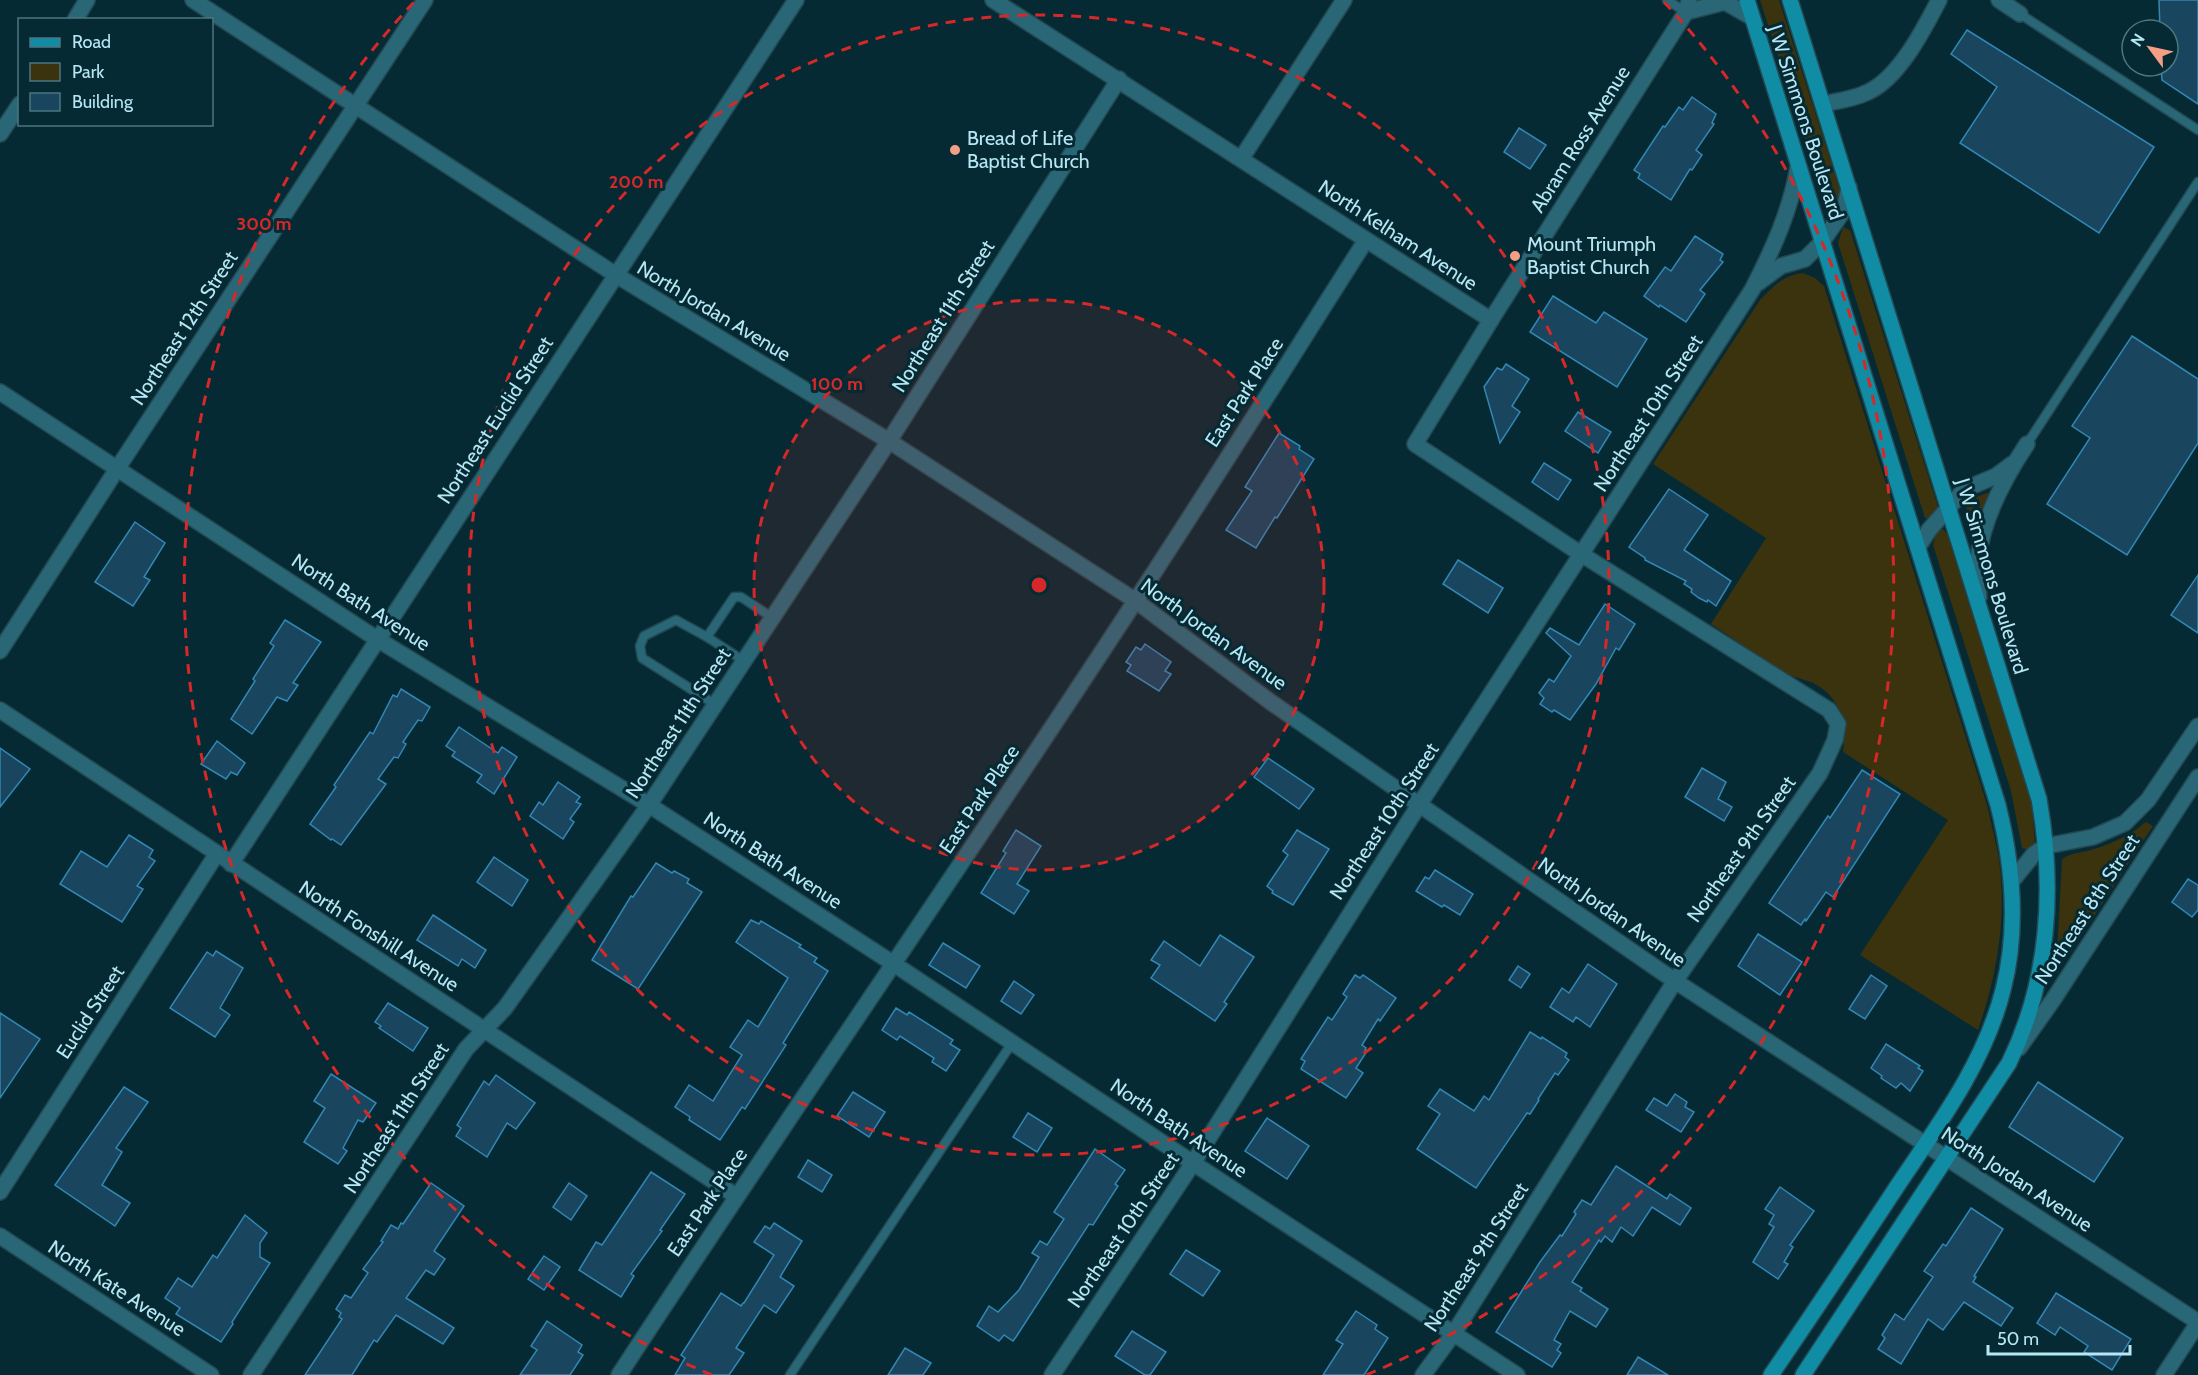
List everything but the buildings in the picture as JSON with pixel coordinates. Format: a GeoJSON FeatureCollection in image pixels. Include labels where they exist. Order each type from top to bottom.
{"type":"FeatureCollection","features":[{"type":"Feature","properties":{"kind":"main road","name":"J W Simmons Boulevard"},"geometry":{"type":"LineString","coordinates":[[1747,0],[2004,829],[2012,881],[2011,944],[2004,989],[1995,1017],[1968,1075],[1925,1144]]}},
{"type":"Feature","properties":{"kind":"main road","name":"J W Simmons Boulevard"},"geometry":{"type":"LineString","coordinates":[[1790,0],[2039,799],[2046,846],[2046,914],[2039,976],[2028,1020],[2009,1063],[1947,1158]]}},
{"type":"Feature","properties":{"kind":"main road"},"geometry":{"type":"LineString","coordinates":[[1772,1375],[1925,1144]]}},
{"type":"Feature","properties":{"kind":"main road"},"geometry":{"type":"LineString","coordinates":[[1803,1375],[1947,1158]]}},
{"type":"Feature","properties":{"kind":"street"},"geometry":{"type":"LineString","coordinates":[[76,18],[87,0]]}},
{"type":"Feature","properties":{"kind":"street","name":"North Jordan Avenue"},"geometry":{"type":"LineString","coordinates":[[193,0],[616,275],[889,441],[1136,601],[1272,703],[1675,981],[2198,1323]]}},
{"type":"Feature","properties":{"kind":"street","name":"Northeast 12th Street"},"geometry":{"type":"LineString","coordinates":[[0,651],[425,0]]}},
{"type":"Feature","properties":{"kind":"street","name":"Northeast Euclid Street"},"geometry":{"type":"LineString","coordinates":[[231,864],[796,0]]}},
{"type":"Feature","properties":{"kind":"street"},"geometry":{"type":"LineString","coordinates":[[1241,159],[1344,0]]}},
{"type":"Feature","properties":{"kind":"street"},"geometry":{"type":"LineString","coordinates":[[1823,104],[1861,95],[1881,84],[1905,57],[1939,0]]}},
{"type":"Feature","properties":{"kind":"street"},"geometry":{"type":"LineString","coordinates":[[1999,0],[2020,14]]}},
{"type":"Feature","properties":{"kind":"street","name":"North Kelham Avenue"},"geometry":{"type":"LineString","coordinates":[[997,1],[1491,320]]}},
{"type":"Feature","properties":{"kind":"street"},"geometry":{"type":"LineString","coordinates":[[1687,6],[1725,2],[1751,17]]}},
{"type":"Feature","properties":{"kind":"street","name":"Abram Ross Avenue"},"geometry":{"type":"LineString","coordinates":[[1491,320],[1687,6]]}},
{"type":"Feature","properties":{"kind":"street","name":"Northeast 11th Street"},"geometry":{"type":"LineString","coordinates":[[251,1375],[466,1048],[505,1008],[649,805],[716,705],[889,441],[1119,79]]}},
{"type":"Feature","properties":{"kind":"street"},"geometry":{"type":"LineString","coordinates":[[0,134],[18,107]]}},
{"type":"Feature","properties":{"kind":"street","name":"Northeast 10th Street"},"geometry":{"type":"LineString","coordinates":[[1052,1375],[1193,1163],[1419,805],[1752,290],[1778,238],[1793,192],[1798,167]]}},
{"type":"Feature","properties":{"kind":"street","name":"Northeast 10th Street"},"geometry":{"type":"LineString","coordinates":[[1752,290],[1774,270],[1792,262],[1805,260],[1822,242],[1844,210],[1849,187]]}},
{"type":"Feature","properties":{"kind":"street","name":"East Park Place"},"geometry":{"type":"LineString","coordinates":[[619,1375],[736,1196],[1136,601],[1366,240]]}},
{"type":"Feature","properties":{"kind":"street"},"geometry":{"type":"LineString","coordinates":[[1491,320],[1415,444],[1581,554]]}},
{"type":"Feature","properties":{"kind":"street","name":"North Bath Avenue"},"geometry":{"type":"LineString","coordinates":[[0,392],[377,639],[649,805],[1517,1375]]}},
{"type":"Feature","properties":{"kind":"street"},"geometry":{"type":"LineString","coordinates":[[1980,609],[1977,576],[1980,545],[1993,508],[2016,460],[2027,444]]}},
{"type":"Feature","properties":{"kind":"street"},"geometry":{"type":"LineString","coordinates":[[1918,547],[1929,530],[1965,489],[1996,476],[2016,460]]}},
{"type":"Feature","properties":{"kind":"street","name":"Northeast 9th Street"},"geometry":{"type":"LineString","coordinates":[[1423,1375],[1454,1333],[1675,981],[1820,773],[1835,740],[1838,724],[1829,710],[1581,554]]}},
{"type":"Feature","properties":{"kind":"street","name":"North Fonshill Avenue"},"geometry":{"type":"LineString","coordinates":[[0,710],[216,855],[736,1196]]}},
{"type":"Feature","properties":{"kind":"street","name":"Northeast 8th Street"},"geometry":{"type":"LineString","coordinates":[[2046,846],[2099,835],[2125,823],[2148,800],[2198,726]]}},
{"type":"Feature","properties":{"kind":"street","name":"Northeast 8th Street"},"geometry":{"type":"LineString","coordinates":[[2009,1063],[2053,1000],[2198,777]]}},
{"type":"Feature","properties":{"kind":"street"},"geometry":{"type":"LineString","coordinates":[[2012,881],[2034,854],[2046,846]]}},
{"type":"Feature","properties":{"kind":"street","name":"Euclid Street"},"geometry":{"type":"LineString","coordinates":[[0,1192],[216,855]]}},
{"type":"Feature","properties":{"kind":"street","name":"North Kate Avenue"},"geometry":{"type":"LineString","coordinates":[[0,1236],[211,1375]]}},
{"type":"Feature","properties":{"kind":"street"},"geometry":{"type":"LineString","coordinates":[[2164,1375],[2198,1323]]}},
{"type":"Feature","properties":{"kind":"lane"},"geometry":{"type":"LineString","coordinates":[[1667,0],[1687,6]]}},
{"type":"Feature","properties":{"kind":"lane"},"geometry":{"type":"LineString","coordinates":[[2020,14],[2198,130]]}},
{"type":"Feature","properties":{"kind":"lane"},"geometry":{"type":"LineString","coordinates":[[2027,444],[2198,182]]}},
{"type":"Feature","properties":{"kind":"lane"},"geometry":{"type":"LineString","coordinates":[[707,637],[734,597],[741,597],[773,618]]}},
{"type":"Feature","properties":{"kind":"lane"},"geometry":{"type":"LineString","coordinates":[[716,705],[642,658],[640,646],[644,636],[676,620],[744,661]]}},
{"type":"Feature","properties":{"kind":"lane"},"geometry":{"type":"LineString","coordinates":[[790,1375],[1012,1043]]}},
{"type":"Feature","properties":{"kind":"green space"},"geometry":{"type":"Polygon","coordinates":[[[1760,0],[1779,0],[1843,200],[1829,214],[1760,0]]]}},
{"type":"Feature","properties":{"kind":"green space"},"geometry":{"type":"Polygon","coordinates":[[[1843,227],[1850,230],[1937,504],[1937,510],[1932,518],[1925,518],[1838,243],[1843,227]]]}},
{"type":"Feature","properties":{"kind":"green space"},"geometry":{"type":"Polygon","coordinates":[[[1803,273],[1815,278],[1824,286],[1987,805],[1999,860],[2002,903],[1999,946],[1978,1030],[1860,955],[1948,820],[1843,752],[1843,722],[1836,705],[1824,690],[1811,682],[1785,673],[1711,624],[1766,538],[1653,464],[1760,300],[1784,279],[1803,273]]]}},
{"type":"Feature","properties":{"kind":"green space"},"geometry":{"type":"Polygon","coordinates":[[[1987,493],[1991,494],[1976,532],[1966,507],[1971,499],[1987,493]]]}},
{"type":"Feature","properties":{"kind":"green space"},"geometry":{"type":"Polygon","coordinates":[[[1943,529],[1947,534],[2032,805],[2035,845],[2030,851],[2022,848],[2011,791],[1933,545],[1936,533],[1943,529]]]}},
{"type":"Feature","properties":{"kind":"green space"},"geometry":{"type":"Polygon","coordinates":[[[2146,822],[2153,826],[2068,956],[2061,958],[2057,953],[2062,859],[2115,841],[2146,822]]]}},
{"type":"Feature","properties":{"kind":"place","name":"Bread of Life Baptist Church"},"geometry":{"type":"Point","coordinates":[955,150]}},
{"type":"Feature","properties":{"kind":"place","name":"Mount Triumph Baptist Church"},"geometry":{"type":"Point","coordinates":[1515,256]}}]}
